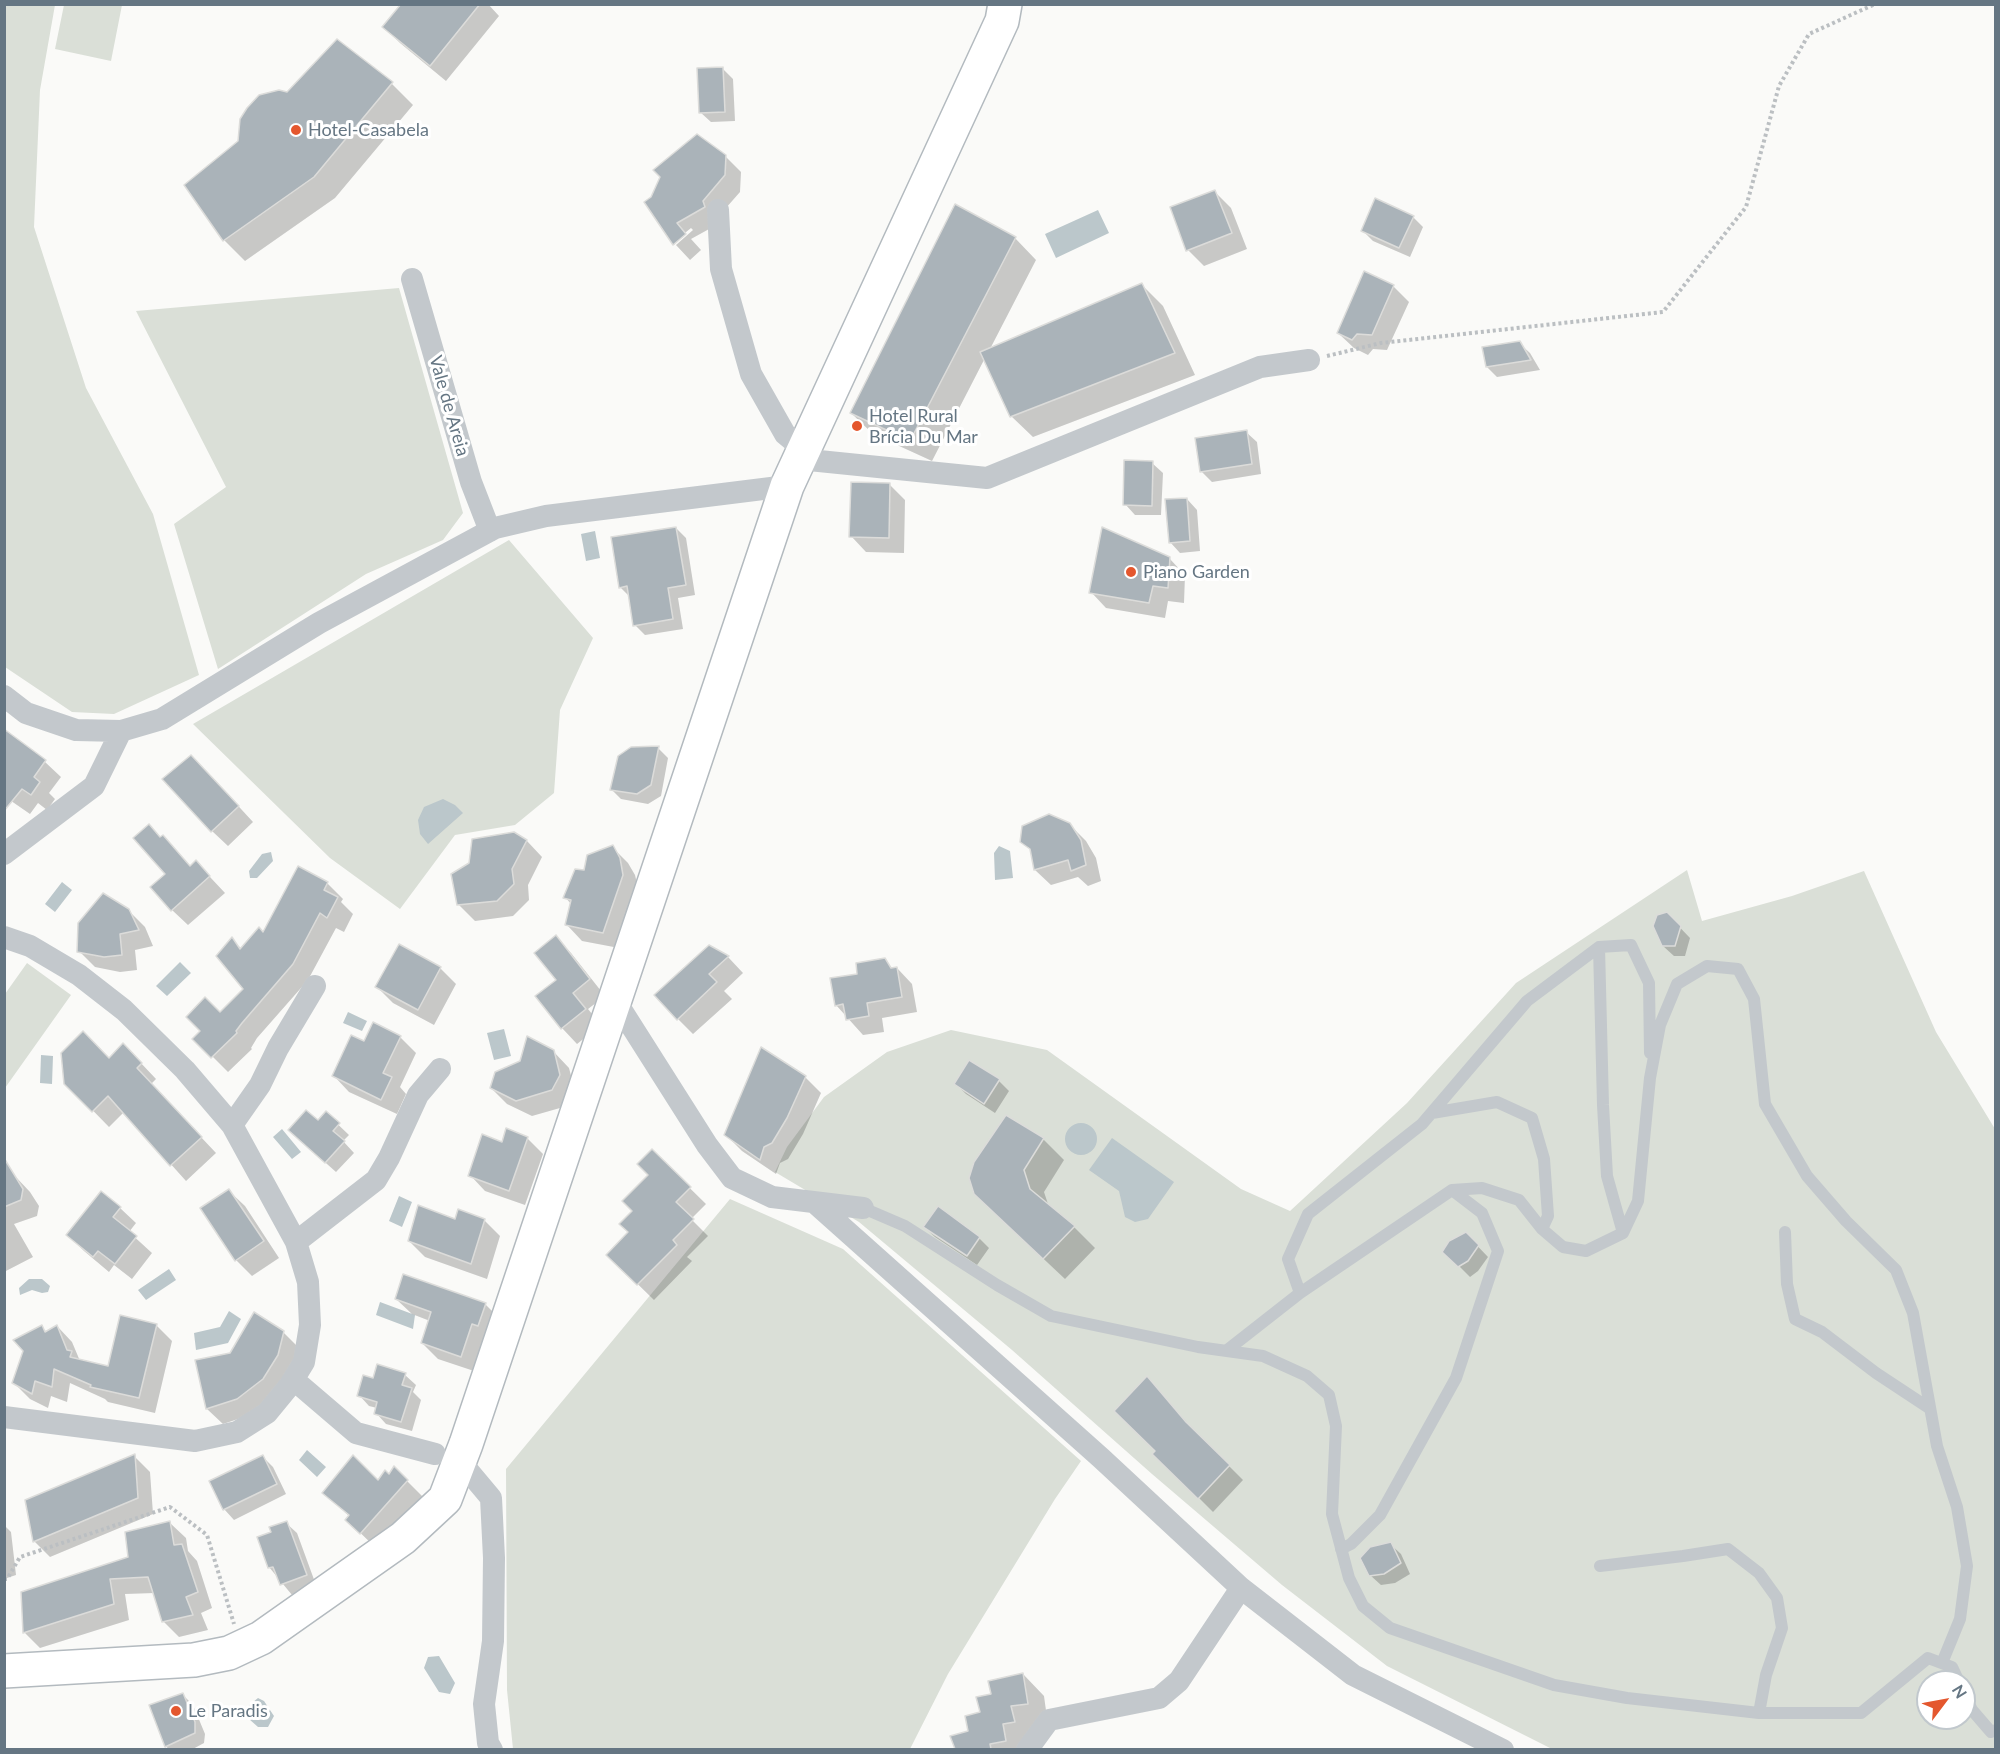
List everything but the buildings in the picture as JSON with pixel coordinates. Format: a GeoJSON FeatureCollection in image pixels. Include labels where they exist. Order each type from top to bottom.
{"type":"FeatureCollection","features":[{"type":"Feature","properties":{"kind":"street"},"geometry":{"type":"LineString","coordinates":[[4,1671],[194,1660],[229,1653],[261,1638],[403,1538],[445,1499],[447,1457],[615,1000],[796,465],[1002,21],[1005,4]]}},
{"type":"Feature","properties":{"kind":"street"},"geometry":{"type":"LineString","coordinates":[[718,210],[721,269],[751,374],[785,434],[796,465]]}},
{"type":"Feature","properties":{"kind":"street","name":"Vale de Areia"},"geometry":{"type":"LineString","coordinates":[[412,279],[471,482],[490,531]]}},
{"type":"Feature","properties":{"kind":"street"},"geometry":{"type":"LineString","coordinates":[[4,696],[26,713],[76,730],[121,731],[162,719],[319,623],[495,528],[796,465],[987,478],[1260,367],[1309,360]]}},
{"type":"Feature","properties":{"kind":"street"},"geometry":{"type":"LineString","coordinates":[[4,854],[94,786],[121,731]]}},
{"type":"Feature","properties":{"kind":"street"},"geometry":{"type":"LineString","coordinates":[[4,937],[30,946],[79,975],[124,1010],[185,1070],[232,1125],[296,1242],[308,1282],[310,1325],[304,1362],[294,1380],[267,1413],[237,1432],[195,1441],[4,1417]]}},
{"type":"Feature","properties":{"kind":"street"},"geometry":{"type":"LineString","coordinates":[[232,1125],[260,1085],[278,1048],[315,986]]}},
{"type":"Feature","properties":{"kind":"street"},"geometry":{"type":"LineString","coordinates":[[615,1000],[707,1145],[732,1178],[772,1197],[863,1208]]}},
{"type":"Feature","properties":{"kind":"street"},"geometry":{"type":"LineString","coordinates":[[296,1242],[376,1180],[389,1158],[418,1095],[440,1069]]}},
{"type":"Feature","properties":{"kind":"street"},"geometry":{"type":"LineString","coordinates":[[814,1202],[1101,1458],[1241,1588],[1353,1675],[1503,1749]]}},
{"type":"Feature","properties":{"kind":"street"},"geometry":{"type":"LineString","coordinates":[[294,1380],[356,1433],[447,1457],[491,1498],[494,1558],[493,1641],[484,1704],[488,1743],[492,1749]]}},
{"type":"Feature","properties":{"kind":"street"},"geometry":{"type":"LineString","coordinates":[[1028,1749],[1049,1720],[1158,1698],[1179,1681],[1241,1588]]}},
{"type":"Feature","properties":{"kind":"lane"},"geometry":{"type":"LineString","coordinates":[[1300,1293],[1288,1259],[1308,1214],[1422,1124],[1527,1001],[1599,947],[1631,945],[1649,982],[1650,1078]]}},
{"type":"Feature","properties":{"kind":"lane"},"geometry":{"type":"LineString","coordinates":[[1599,947],[1607,1176],[1623,1233]]}},
{"type":"Feature","properties":{"kind":"lane"},"geometry":{"type":"LineString","coordinates":[[1226,1351],[1300,1293],[1452,1190],[1482,1188],[1519,1200],[1542,1229],[1563,1247],[1586,1251],[1623,1233],[1638,1201],[1650,1078],[1660,1025],[1677,984],[1707,966],[1738,969],[1754,999],[1765,1104],[1807,1176],[1846,1221],[1896,1270],[1912,1313],[1937,1446],[1957,1507],[1967,1566],[1960,1619],[1942,1663]]}},
{"type":"Feature","properties":{"kind":"lane"},"geometry":{"type":"LineString","coordinates":[[1432,1113],[1497,1102],[1532,1118],[1544,1159],[1548,1216],[1542,1229]]}},
{"type":"Feature","properties":{"kind":"lane"},"geometry":{"type":"LineString","coordinates":[[1341,1550],[1351,1544],[1380,1515],[1456,1378],[1495,1261],[1498,1251],[1482,1213],[1452,1190]]}},
{"type":"Feature","properties":{"kind":"lane"},"geometry":{"type":"LineString","coordinates":[[863,1208],[905,1226],[996,1285],[1051,1316],[1129,1334],[1263,1356],[1307,1376],[1329,1395],[1336,1426],[1332,1514],[1349,1578],[1363,1606],[1390,1628],[1554,1684],[1627,1698],[1759,1713],[1861,1713],[1928,1658],[1952,1667],[1953,1670]]}},
{"type":"Feature","properties":{"kind":"lane"},"geometry":{"type":"LineString","coordinates":[[1785,1232],[1787,1284],[1795,1319],[1822,1332],[1876,1373],[1929,1408]]}},
{"type":"Feature","properties":{"kind":"lane"},"geometry":{"type":"LineString","coordinates":[[1600,1566],[1728,1548],[1759,1572],[1777,1598],[1782,1628],[1766,1675],[1759,1713]]}},
{"type":"Feature","properties":{"kind":"lane"},"geometry":{"type":"LineString","coordinates":[[1976,1715],[1994,1735]]}},
{"type":"Feature","properties":{"kind":"path"},"geometry":{"type":"LineString","coordinates":[[1309,360],[1381,344],[1663,312],[1746,207],[1779,86],[1809,34],[1875,4]]}},
{"type":"Feature","properties":{"kind":"path"},"geometry":{"type":"LineString","coordinates":[[4,1579],[7,1579],[20,1557],[170,1507],[207,1535],[241,1647]]}},
{"type":"Feature","properties":{"kind":"shaded area"},"geometry":{"type":"Polygon","coordinates":[[[4,5],[55,5],[40,90],[34,227],[86,388],[153,514],[199,675],[114,714],[72,712],[5,667],[4,5]]]}},
{"type":"Feature","properties":{"kind":"shaded area"},"geometry":{"type":"Polygon","coordinates":[[[64,5],[122,5],[111,61],[55,49],[64,5]]]}},
{"type":"Feature","properties":{"kind":"shaded area"},"geometry":{"type":"Polygon","coordinates":[[[1098,210],[1109,233],[1056,258],[1045,234],[1098,210]]]}},
{"type":"Feature","properties":{"kind":"shaded area"},"geometry":{"type":"Polygon","coordinates":[[[399,288],[463,513],[443,540],[366,574],[218,669],[174,524],[226,487],[136,311],[399,288]]]}},
{"type":"Feature","properties":{"kind":"shaded area"},"geometry":{"type":"Polygon","coordinates":[[[595,531],[600,558],[586,561],[581,534],[595,531]]]}},
{"type":"Feature","properties":{"kind":"shaded area"},"geometry":{"type":"Polygon","coordinates":[[[509,540],[593,638],[560,710],[554,793],[515,825],[455,835],[400,909],[330,858],[193,724],[509,540]]]}},
{"type":"Feature","properties":{"kind":"shaded area"},"geometry":{"type":"Polygon","coordinates":[[[443,799],[455,805],[463,813],[428,844],[420,834],[418,820],[424,807],[443,799]]]}},
{"type":"Feature","properties":{"kind":"shaded area"},"geometry":{"type":"Polygon","coordinates":[[[999,846],[1010,851],[1013,878],[995,880],[994,853],[999,846]]]}},
{"type":"Feature","properties":{"kind":"shaded area"},"geometry":{"type":"Polygon","coordinates":[[[271,852],[273,861],[257,878],[250,878],[249,871],[262,854],[271,852]]]}},
{"type":"Feature","properties":{"kind":"shaded area"},"geometry":{"type":"Polygon","coordinates":[[[1687,870],[1702,921],[1792,896],[1864,871],[1936,1032],[1995,1129],[1995,1749],[1552,1749],[1387,1666],[1282,1585],[1012,1350],[859,1222],[775,1172],[787,1147],[824,1097],[887,1052],[951,1030],[1047,1050],[1241,1189],[1290,1211],[1407,1103],[1516,983],[1687,870]]]}},
{"type":"Feature","properties":{"kind":"shaded area"},"geometry":{"type":"Polygon","coordinates":[[[62,882],[72,890],[55,912],[45,904],[62,882]]]}},
{"type":"Feature","properties":{"kind":"shaded area"},"geometry":{"type":"Polygon","coordinates":[[[180,962],[191,973],[167,996],[156,986],[180,962]]]}},
{"type":"Feature","properties":{"kind":"shaded area"},"geometry":{"type":"Polygon","coordinates":[[[27,963],[71,995],[5,1088],[5,994],[27,963]]]}},
{"type":"Feature","properties":{"kind":"shaded area"},"geometry":{"type":"Polygon","coordinates":[[[348,1012],[367,1021],[362,1031],[343,1023],[348,1012]]]}},
{"type":"Feature","properties":{"kind":"shaded area"},"geometry":{"type":"Polygon","coordinates":[[[504,1029],[511,1056],[494,1060],[487,1033],[504,1029]]]}},
{"type":"Feature","properties":{"kind":"shaded area"},"geometry":{"type":"Polygon","coordinates":[[[41,1055],[53,1056],[52,1084],[40,1083],[41,1055]]]}},
{"type":"Feature","properties":{"kind":"shaded area"},"geometry":{"type":"Polygon","coordinates":[[[1081,1123],[1092,1128],[1097,1139],[1092,1150],[1081,1155],[1070,1150],[1065,1139],[1070,1128],[1081,1123]]]}},
{"type":"Feature","properties":{"kind":"shaded area"},"geometry":{"type":"Polygon","coordinates":[[[282,1129],[301,1152],[292,1159],[273,1137],[282,1129]]]}},
{"type":"Feature","properties":{"kind":"shaded area"},"geometry":{"type":"Polygon","coordinates":[[[1112,1138],[1174,1182],[1148,1219],[1135,1222],[1125,1217],[1119,1191],[1089,1170],[1112,1138]]]}},
{"type":"Feature","properties":{"kind":"shaded area"},"geometry":{"type":"Polygon","coordinates":[[[399,1196],[412,1202],[402,1227],[389,1221],[399,1196]]]}},
{"type":"Feature","properties":{"kind":"shaded area"},"geometry":{"type":"Polygon","coordinates":[[[730,1199],[843,1249],[1081,1461],[1055,1499],[948,1674],[910,1749],[513,1749],[507,1690],[506,1469],[730,1199]]]}},
{"type":"Feature","properties":{"kind":"shaded area"},"geometry":{"type":"Polygon","coordinates":[[[169,1269],[176,1280],[146,1300],[138,1290],[169,1269]]]}},
{"type":"Feature","properties":{"kind":"shaded area"},"geometry":{"type":"Polygon","coordinates":[[[29,1279],[42,1279],[50,1286],[48,1292],[32,1290],[20,1295],[19,1288],[29,1279]]]}},
{"type":"Feature","properties":{"kind":"shaded area"},"geometry":{"type":"Polygon","coordinates":[[[380,1302],[415,1315],[413,1329],[376,1315],[380,1302]]]}},
{"type":"Feature","properties":{"kind":"shaded area"},"geometry":{"type":"Polygon","coordinates":[[[229,1311],[241,1319],[228,1343],[196,1350],[194,1333],[220,1327],[229,1311]]]}},
{"type":"Feature","properties":{"kind":"shaded area"},"geometry":{"type":"Polygon","coordinates":[[[307,1450],[326,1467],[317,1477],[299,1460],[307,1450]]]}},
{"type":"Feature","properties":{"kind":"shaded area"},"geometry":{"type":"Polygon","coordinates":[[[439,1656],[455,1683],[450,1694],[439,1692],[424,1668],[428,1657],[439,1656]]]}},
{"type":"Feature","properties":{"kind":"shaded area"},"geometry":{"type":"Polygon","coordinates":[[[258,1698],[264,1701],[274,1716],[268,1727],[258,1727],[249,1719],[247,1707],[258,1698]]]}},
{"type":"Feature","properties":{"kind":"place","name":"Hotel-Casabela"},"geometry":{"type":"Point","coordinates":[296,130]}},
{"type":"Feature","properties":{"kind":"place","name":"Hotel Rural Brícia Du Mar"},"geometry":{"type":"Point","coordinates":[857,426]}},
{"type":"Feature","properties":{"kind":"place","name":"Piano Garden"},"geometry":{"type":"Point","coordinates":[1131,572]}},
{"type":"Feature","properties":{"kind":"place","name":"Le Paradis"},"geometry":{"type":"Point","coordinates":[176,1711]}}]}
